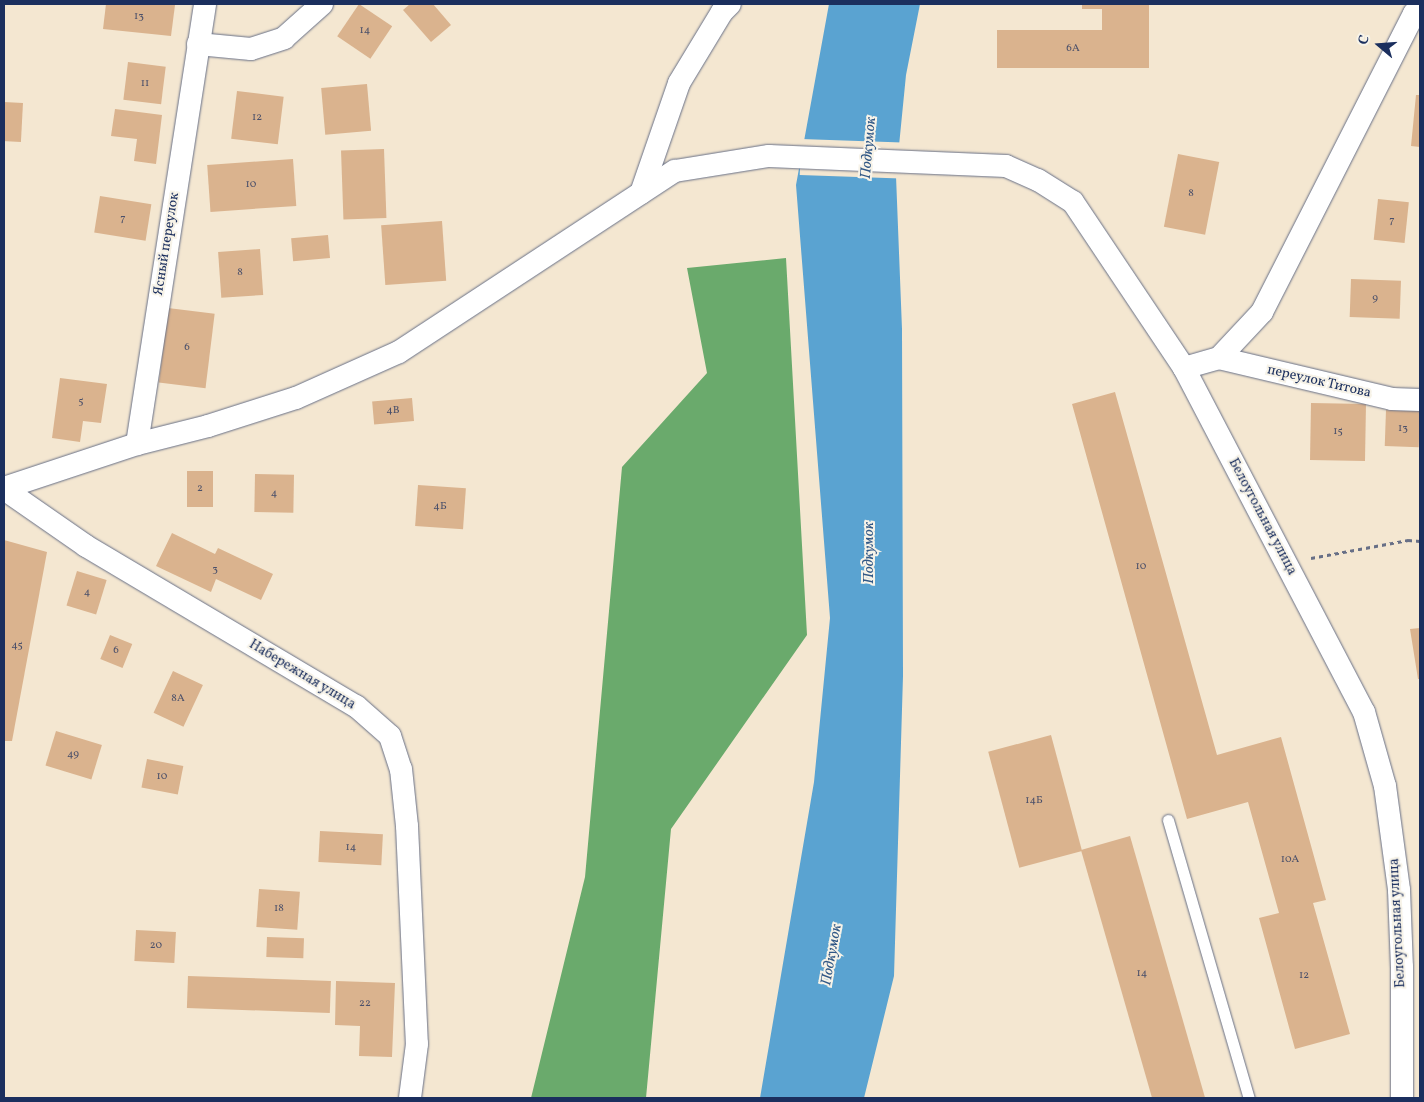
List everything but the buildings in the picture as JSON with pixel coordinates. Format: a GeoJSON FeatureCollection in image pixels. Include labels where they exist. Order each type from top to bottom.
{"type":"FeatureCollection","features":[{"type":"Feature","properties":{"kind":"street","name":"Ясный переулок"},"geometry":{"type":"LineString","coordinates":[[137,444],[205,4]]}},
{"type":"Feature","properties":{"kind":"street"},"geometry":{"type":"LineString","coordinates":[[198,44],[251,49],[284,38],[322,4]]}},
{"type":"Feature","properties":{"kind":"street"},"geometry":{"type":"LineString","coordinates":[[4,489],[137,444],[208,426],[296,398],[399,352],[641,193],[679,83],[722,12],[730,4]]}},
{"type":"Feature","properties":{"kind":"street"},"geometry":{"type":"LineString","coordinates":[[1184,368],[1219,358],[1262,312],[1417,9]]}},
{"type":"Feature","properties":{"kind":"street","name":"Белоугольная улица"},"geometry":{"type":"LineString","coordinates":[[641,193],[675,170],[769,156],[1006,166],[1038,180],[1073,202],[1184,368],[1364,712],[1386,786],[1399,890],[1402,967],[1402,1098]]}},
{"type":"Feature","properties":{"kind":"street","name":"переулок Титова"},"geometry":{"type":"LineString","coordinates":[[1219,358],[1392,399],[1420,400]]}},
{"type":"Feature","properties":{"kind":"street","name":"Набережная улица"},"geometry":{"type":"LineString","coordinates":[[4,489],[86,546],[356,706],[390,736],[401,769],[407,826],[416,1044],[410,1098]]}},
{"type":"Feature","properties":{"kind":"lane"},"geometry":{"type":"LineString","coordinates":[[1168,820],[1249,1098]]}},
{"type":"Feature","properties":{"kind":"path"},"geometry":{"type":"LineString","coordinates":[[1286,563],[1408,540],[1420,541]]}},
{"type":"Feature","properties":{"kind":"green space"},"geometry":{"type":"Polygon","coordinates":[[[786,258],[807,635],[671,829],[646,1098],[531,1098],[585,877],[622,467],[707,373],[687,268],[786,258]]]}},
{"type":"Feature","properties":{"kind":"water","name":"Подкумок"},"geometry":{"type":"Polygon","coordinates":[[[829,4],[920,4],[906,75],[896,176],[902,329],[903,676],[894,976],[864,1098],[760,1098],[814,782],[830,618],[796,185],[829,4]]]}},
{"type":"Feature","properties":{"kind":"pier"},"geometry":{"type":"Polygon","coordinates":[[[801,139],[902,143],[901,179],[800,175],[801,139]]]}}]}
